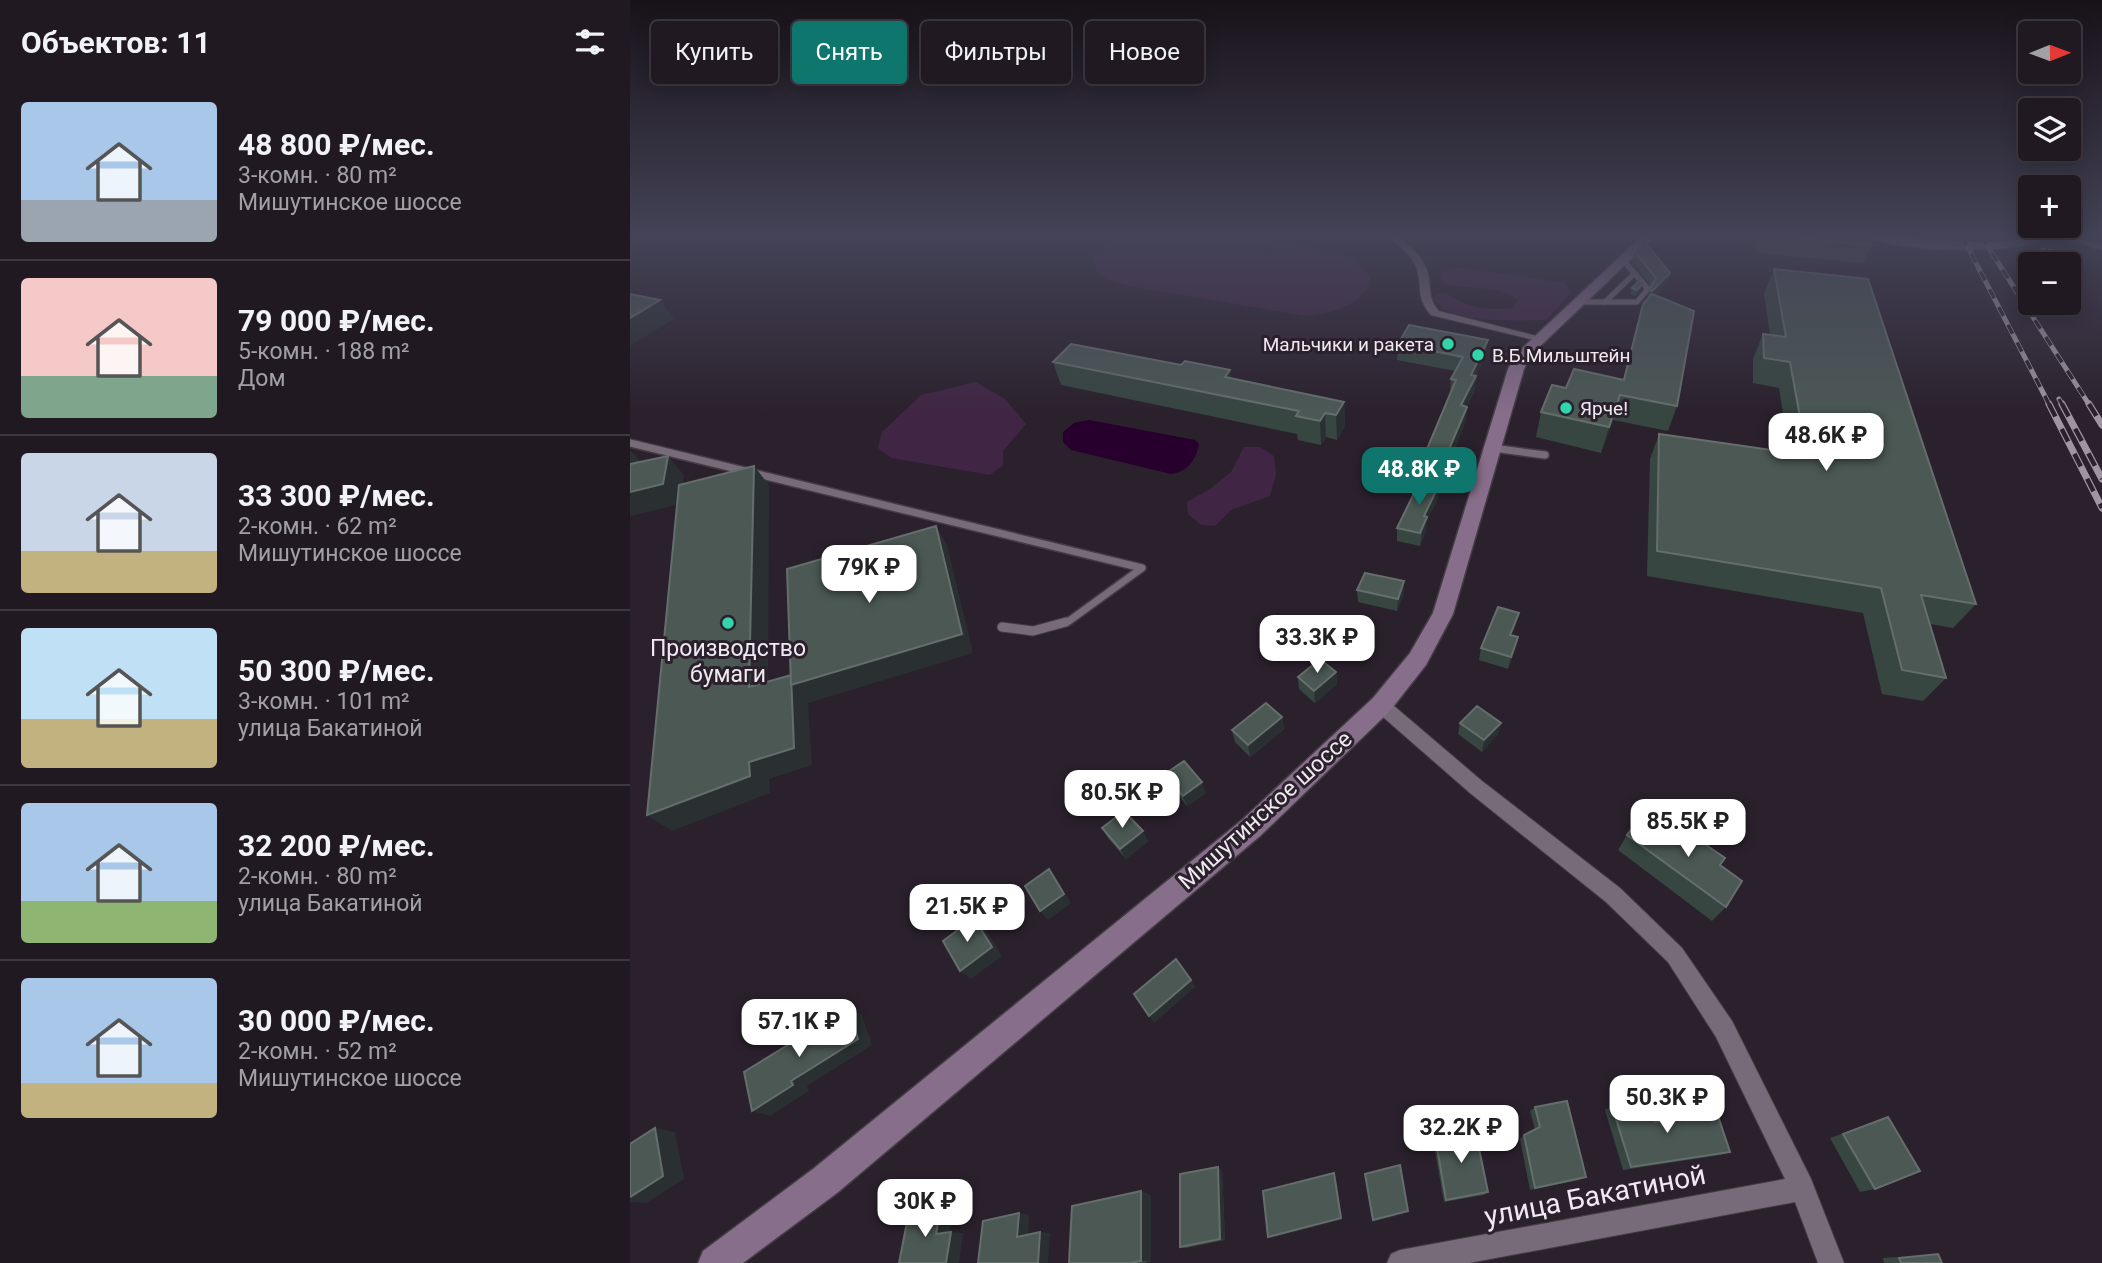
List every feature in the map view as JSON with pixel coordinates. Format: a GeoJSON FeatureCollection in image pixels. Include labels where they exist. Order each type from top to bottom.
{"type":"FeatureCollection","features":[{"type":"Feature","properties":{"kind":"main road","name":"Мишутинское шоссе"},"geometry":{"type":"LineString","coordinates":[[715,1263],[825,1181],[1251,828],[1381,705],[1419,659],[1443,614],[1517,369],[1538,338],[1586,295]]}},
{"type":"Feature","properties":{"kind":"street"},"geometry":{"type":"LineString","coordinates":[[1423,295],[1435,313],[1538,338]]}},
{"type":"Feature","properties":{"kind":"street"},"geometry":{"type":"LineString","coordinates":[[1381,705],[1476,787],[1613,895],[1675,955],[1724,1029],[1802,1188],[1830,1263]]}},
{"type":"Feature","properties":{"kind":"street","name":"улица Бакатиной"},"geometry":{"type":"LineString","coordinates":[[1400,1263],[1802,1188]]}},
{"type":"Feature","properties":{"kind":"lane"},"geometry":{"type":"LineString","coordinates":[[1605,302],[1610,295]]}},
{"type":"Feature","properties":{"kind":"lane"},"geometry":{"type":"LineString","coordinates":[[1576,302],[1637,302],[1643,295]]}},
{"type":"Feature","properties":{"kind":"lane"},"geometry":{"type":"LineString","coordinates":[[630,443],[1142,568],[1069,621],[1032,631],[1002,627]]}},
{"type":"Feature","properties":{"kind":"lane"},"geometry":{"type":"LineString","coordinates":[[1493,448],[1545,455]]}},
{"type":"Feature","properties":{"kind":"shaded area"},"geometry":{"type":"Polygon","coordinates":[[[1182,295],[1362,295],[1342,308],[1306,316],[1182,295]]]}},
{"type":"Feature","properties":{"kind":"shaded area"},"geometry":{"type":"Polygon","coordinates":[[[1437,295],[1449,295],[1469,305],[1513,308],[1518,300],[1509,295],[1569,295],[1546,320],[1485,320],[1468,317],[1441,307],[1434,298],[1437,295]]]}},
{"type":"Feature","properties":{"kind":"shaded area"},"geometry":{"type":"Polygon","coordinates":[[[976,382],[1005,399],[1026,424],[1003,451],[1003,465],[990,475],[891,458],[878,448],[882,432],[921,395],[976,382]]]}},
{"type":"Feature","properties":{"kind":"shaded area"},"geometry":{"type":"Polygon","coordinates":[[[1089,420],[1195,440],[1199,444],[1198,450],[1186,468],[1171,474],[1071,450],[1063,442],[1063,432],[1074,423],[1089,420]]]}},
{"type":"Feature","properties":{"kind":"shaded area"},"geometry":{"type":"Polygon","coordinates":[[[1244,447],[1260,447],[1274,456],[1276,475],[1270,496],[1231,510],[1215,526],[1201,525],[1188,514],[1187,502],[1210,489],[1231,472],[1244,447]]]}},
{"type":"Feature","properties":{"kind":"building"},"geometry":{"type":"Polygon","coordinates":[[[630,295],[660,300],[630,318],[630,295]]]}},
{"type":"Feature","properties":{"kind":"building"},"geometry":{"type":"Polygon","coordinates":[[[1654,295],[1694,311],[1677,406],[1620,395],[1609,427],[1541,412],[1552,385],[1566,388],[1574,369],[1624,380],[1643,304],[1654,295]]]}},
{"type":"Feature","properties":{"kind":"building"},"geometry":{"type":"Polygon","coordinates":[[[1779,295],[1873,295],[1976,604],[1921,595],[1946,678],[1902,670],[1881,588],[1657,551],[1659,434],[1807,455],[1790,362],[1764,358],[1763,334],[1786,337],[1779,295]]]}},
{"type":"Feature","properties":{"kind":"building"},"geometry":{"type":"Polygon","coordinates":[[[1409,325],[1488,340],[1471,375],[1476,376],[1461,405],[1467,407],[1447,454],[1427,449],[1456,380],[1451,379],[1463,357],[1398,344],[1409,325]]]}},
{"type":"Feature","properties":{"kind":"building"},"geometry":{"type":"Polygon","coordinates":[[[1071,344],[1181,365],[1185,361],[1230,370],[1225,377],[1344,402],[1336,415],[1325,413],[1320,421],[1296,416],[1299,411],[1053,362],[1071,344]]]}},
{"type":"Feature","properties":{"kind":"building"},"geometry":{"type":"Polygon","coordinates":[[[668,456],[663,484],[630,492],[630,464],[668,456]]]}},
{"type":"Feature","properties":{"kind":"building","name":"Производство бумаги"},"geometry":{"type":"Polygon","coordinates":[[[754,466],[749,687],[791,675],[794,748],[749,762],[750,776],[647,815],[679,485],[754,466]]]}},
{"type":"Feature","properties":{"kind":"building"},"geometry":{"type":"Polygon","coordinates":[[[1421,479],[1440,483],[1424,516],[1427,517],[1420,533],[1397,528],[1421,479]]]}},
{"type":"Feature","properties":{"kind":"building"},"geometry":{"type":"Polygon","coordinates":[[[936,526],[962,634],[791,685],[787,569],[936,526]]]}},
{"type":"Feature","properties":{"kind":"building"},"geometry":{"type":"Polygon","coordinates":[[[1365,573],[1404,581],[1398,599],[1357,590],[1365,573]]]}},
{"type":"Feature","properties":{"kind":"building"},"geometry":{"type":"Polygon","coordinates":[[[1498,607],[1519,613],[1510,635],[1518,637],[1511,657],[1481,648],[1498,607]]]}},
{"type":"Feature","properties":{"kind":"building"},"geometry":{"type":"Polygon","coordinates":[[[1320,659],[1336,672],[1314,691],[1298,677],[1320,659]]]}},
{"type":"Feature","properties":{"kind":"building"},"geometry":{"type":"Polygon","coordinates":[[[1266,703],[1282,717],[1248,745],[1232,730],[1266,703]]]}},
{"type":"Feature","properties":{"kind":"building"},"geometry":{"type":"Polygon","coordinates":[[[1477,706],[1501,723],[1484,740],[1460,723],[1477,706]]]}},
{"type":"Feature","properties":{"kind":"building"},"geometry":{"type":"Polygon","coordinates":[[[1184,761],[1202,782],[1183,796],[1165,774],[1184,761]]]}},
{"type":"Feature","properties":{"kind":"building"},"geometry":{"type":"Polygon","coordinates":[[[1124,811],[1143,831],[1120,849],[1102,828],[1124,811]]]}},
{"type":"Feature","properties":{"kind":"building"},"geometry":{"type":"Polygon","coordinates":[[[1644,813],[1690,846],[1696,838],[1725,858],[1720,865],[1742,881],[1726,907],[1627,835],[1644,813]]]}},
{"type":"Feature","properties":{"kind":"building"},"geometry":{"type":"Polygon","coordinates":[[[1049,869],[1064,894],[1040,911],[1025,886],[1049,869]]]}},
{"type":"Feature","properties":{"kind":"building"},"geometry":{"type":"Polygon","coordinates":[[[974,918],[992,947],[960,971],[943,941],[974,918]]]}},
{"type":"Feature","properties":{"kind":"building"},"geometry":{"type":"Polygon","coordinates":[[[1176,959],[1191,980],[1149,1016],[1134,994],[1176,959]]]}},
{"type":"Feature","properties":{"kind":"building"},"geometry":{"type":"Polygon","coordinates":[[[848,1008],[858,1039],[791,1081],[793,1085],[752,1111],[744,1072],[848,1008]]]}},
{"type":"Feature","properties":{"kind":"building"},"geometry":{"type":"Polygon","coordinates":[[[1647,1099],[1655,1122],[1717,1113],[1730,1152],[1631,1167],[1612,1106],[1647,1099]]]}},
{"type":"Feature","properties":{"kind":"building"},"geometry":{"type":"Polygon","coordinates":[[[1567,1101],[1586,1177],[1535,1188],[1524,1135],[1540,1127],[1535,1107],[1567,1101]]]}},
{"type":"Feature","properties":{"kind":"building"},"geometry":{"type":"Polygon","coordinates":[[[1888,1117],[1920,1171],[1875,1189],[1843,1134],[1888,1117]]]}},
{"type":"Feature","properties":{"kind":"building"},"geometry":{"type":"Polygon","coordinates":[[[655,1128],[663,1176],[630,1197],[630,1144],[655,1128]]]}},
{"type":"Feature","properties":{"kind":"building"},"geometry":{"type":"Polygon","coordinates":[[[1475,1129],[1488,1192],[1446,1200],[1435,1136],[1475,1129]]]}},
{"type":"Feature","properties":{"kind":"building"},"geometry":{"type":"Polygon","coordinates":[[[1400,1165],[1408,1211],[1373,1220],[1365,1174],[1400,1165]]]}},
{"type":"Feature","properties":{"kind":"building"},"geometry":{"type":"Polygon","coordinates":[[[1218,1167],[1220,1239],[1180,1247],[1180,1174],[1218,1167]]]}},
{"type":"Feature","properties":{"kind":"building"},"geometry":{"type":"Polygon","coordinates":[[[1334,1173],[1341,1218],[1268,1237],[1263,1191],[1334,1173]]]}},
{"type":"Feature","properties":{"kind":"building"},"geometry":{"type":"Polygon","coordinates":[[[1141,1191],[1141,1261],[1069,1263],[1072,1206],[1141,1191]]]}},
{"type":"Feature","properties":{"kind":"building"},"geometry":{"type":"Polygon","coordinates":[[[941,1207],[936,1234],[951,1232],[946,1263],[899,1263],[909,1212],[941,1207]]]}},
{"type":"Feature","properties":{"kind":"building"},"geometry":{"type":"Polygon","coordinates":[[[1019,1213],[1017,1237],[1040,1232],[1038,1263],[978,1263],[983,1221],[1019,1213]]]}},
{"type":"Feature","properties":{"kind":"building"},"geometry":{"type":"Polygon","coordinates":[[[1938,1254],[1942,1263],[1901,1263],[1899,1258],[1938,1254]]]}},
{"type":"Feature","properties":{"kind":"railway"},"geometry":{"type":"LineString","coordinates":[[1993,295],[2050,406]]}},
{"type":"Feature","properties":{"kind":"railway"},"geometry":{"type":"LineString","coordinates":[[2019,295],[2090,406]]}},
{"type":"Feature","properties":{"kind":"railway"},"geometry":{"type":"LineString","coordinates":[[2059,399],[2063,406]]}},
{"type":"Feature","properties":{"kind":"railway"},"geometry":{"type":"LineString","coordinates":[[2049,404],[2102,508]]}},
{"type":"Feature","properties":{"kind":"railway"},"geometry":{"type":"LineString","coordinates":[[2062,404],[2102,479]]}},
{"type":"Feature","properties":{"kind":"railway"},"geometry":{"type":"LineString","coordinates":[[2089,404],[2102,425]]}},
{"type":"Feature","properties":{"kind":"place","name":"Мальчики и ракета"},"geometry":{"type":"Point","coordinates":[1448,344]}},
{"type":"Feature","properties":{"kind":"place","name":"В.Б.Мильштейн"},"geometry":{"type":"Point","coordinates":[1478,355]}},
{"type":"Feature","properties":{"kind":"place","name":"Ярче!"},"geometry":{"type":"Point","coordinates":[1566,408]}},
{"type":"Feature","properties":{"kind":"place","name":"Производство бумаги"},"geometry":{"type":"Point","coordinates":[728,623]}}]}
